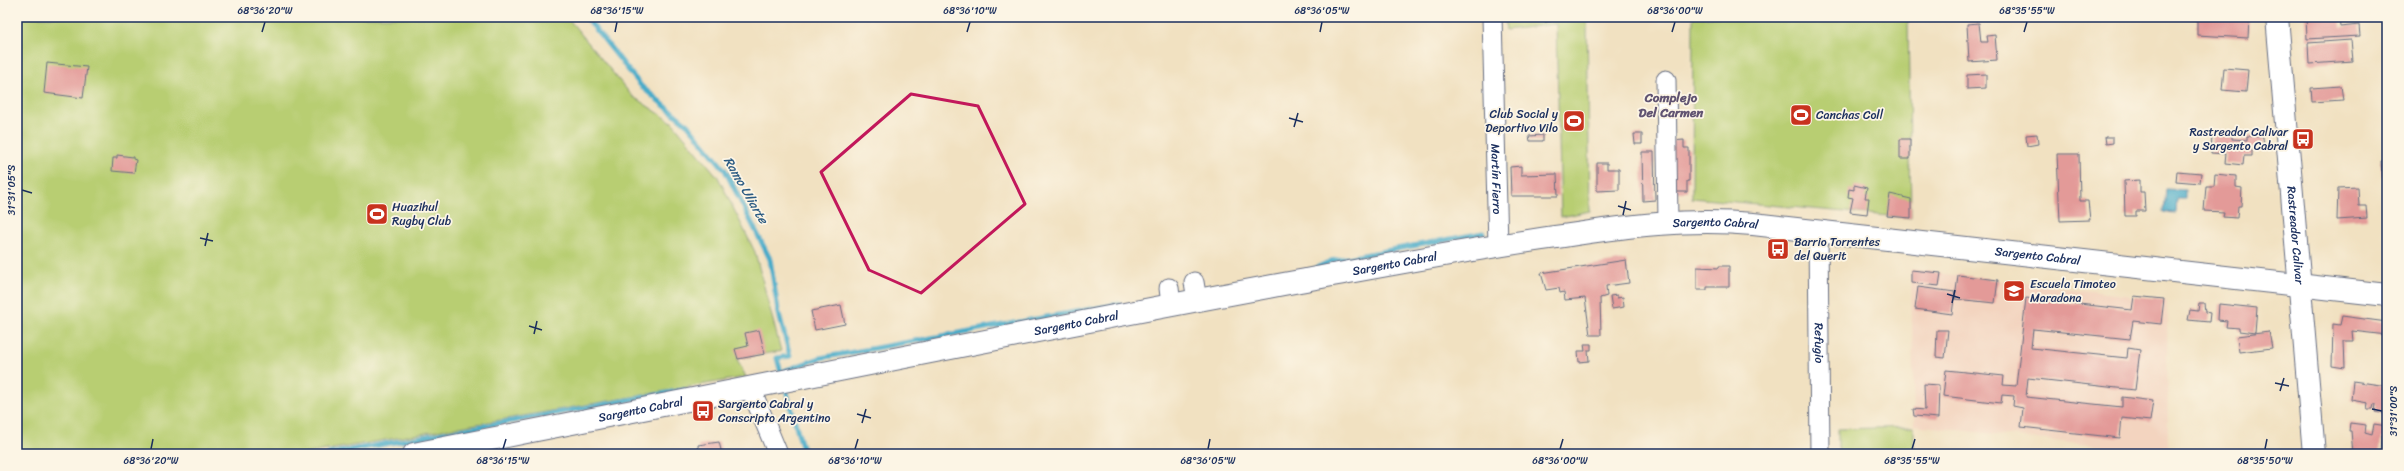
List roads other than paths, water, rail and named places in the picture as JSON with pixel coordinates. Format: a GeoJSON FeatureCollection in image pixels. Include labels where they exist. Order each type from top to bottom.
{"type":"FeatureCollection","features":[{"type":"Feature","properties":{"kind":"main road","name":"Rastreador Calivar"},"geometry":{"type":"LineString","coordinates":[[2277,17],[2314,454]]}},
{"type":"Feature","properties":{"kind":"main road","name":"Sargento Cabral"},"geometry":{"type":"LineString","coordinates":[[414,454],[782,383],[1196,292],[1498,245],[1668,222],[1722,221],[2387,295]]}},
{"type":"Feature","properties":{"kind":"street","name":"Martín Fierro"},"geometry":{"type":"LineString","coordinates":[[1492,17],[1498,245]]}},
{"type":"Feature","properties":{"kind":"street"},"geometry":{"type":"LineString","coordinates":[[1666,80],[1668,222]]}},
{"type":"Feature","properties":{"kind":"street","name":"Refugio"},"geometry":{"type":"LineString","coordinates":[[1818,231],[1820,454]]}},
{"type":"Feature","properties":{"kind":"street"},"geometry":{"type":"LineString","coordinates":[[751,389],[778,454]]}},
{"type":"Feature","properties":{"kind":"water"},"geometry":{"type":"Polygon","coordinates":[[[2166,189],[2185,190],[2185,199],[2177,199],[2176,213],[2164,212],[2166,189]]]}},
{"type":"Feature","properties":{"kind":"waterway","name":"Ramo Uliarte"},"geometry":{"type":"LineString","coordinates":[[586,17],[642,87],[688,125],[725,170],[770,259],[778,310],[790,356],[777,358],[782,376]]}},
{"type":"Feature","properties":{"kind":"waterway"},"geometry":{"type":"LineString","coordinates":[[1316,268],[1331,261],[1483,233]]}},
{"type":"Feature","properties":{"kind":"waterway"},"geometry":{"type":"LineString","coordinates":[[786,370],[820,358],[1119,304]]}},
{"type":"Feature","properties":{"kind":"waterway"},"geometry":{"type":"LineString","coordinates":[[785,386],[804,454]]}},
{"type":"Feature","properties":{"kind":"waterway"},"geometry":{"type":"LineString","coordinates":[[329,454],[684,390]]}},
{"type":"Feature","properties":{"kind":"place","name":"Canchas Coll"},"geometry":{"type":"Point","coordinates":[1801,115]}},
{"type":"Feature","properties":{"kind":"place","name":"Club Social y Deportivo Vilo"},"geometry":{"type":"Point","coordinates":[1574,121]}},
{"type":"Feature","properties":{"kind":"place","name":"Rastreador Calivar y Sargento Cabral"},"geometry":{"type":"Point","coordinates":[2303,139]}},
{"type":"Feature","properties":{"kind":"place","name":"Huazihul Rugby Club"},"geometry":{"type":"Point","coordinates":[377,214]}},
{"type":"Feature","properties":{"kind":"place","name":"Barrio Torrentes del Querit"},"geometry":{"type":"Point","coordinates":[1778,249]}},
{"type":"Feature","properties":{"kind":"place","name":"Escuela Timoteo Maradona"},"geometry":{"type":"Point","coordinates":[2014,291]}},
{"type":"Feature","properties":{"kind":"place","name":"Sargento Cabral y Conscripto Argentino"},"geometry":{"type":"Point","coordinates":[703,411]}},
{"type":"Feature","properties":{"kind":"district","name":"Complejo Del Carmen"},"geometry":{"type":"Point","coordinates":[1671,104]}}]}
